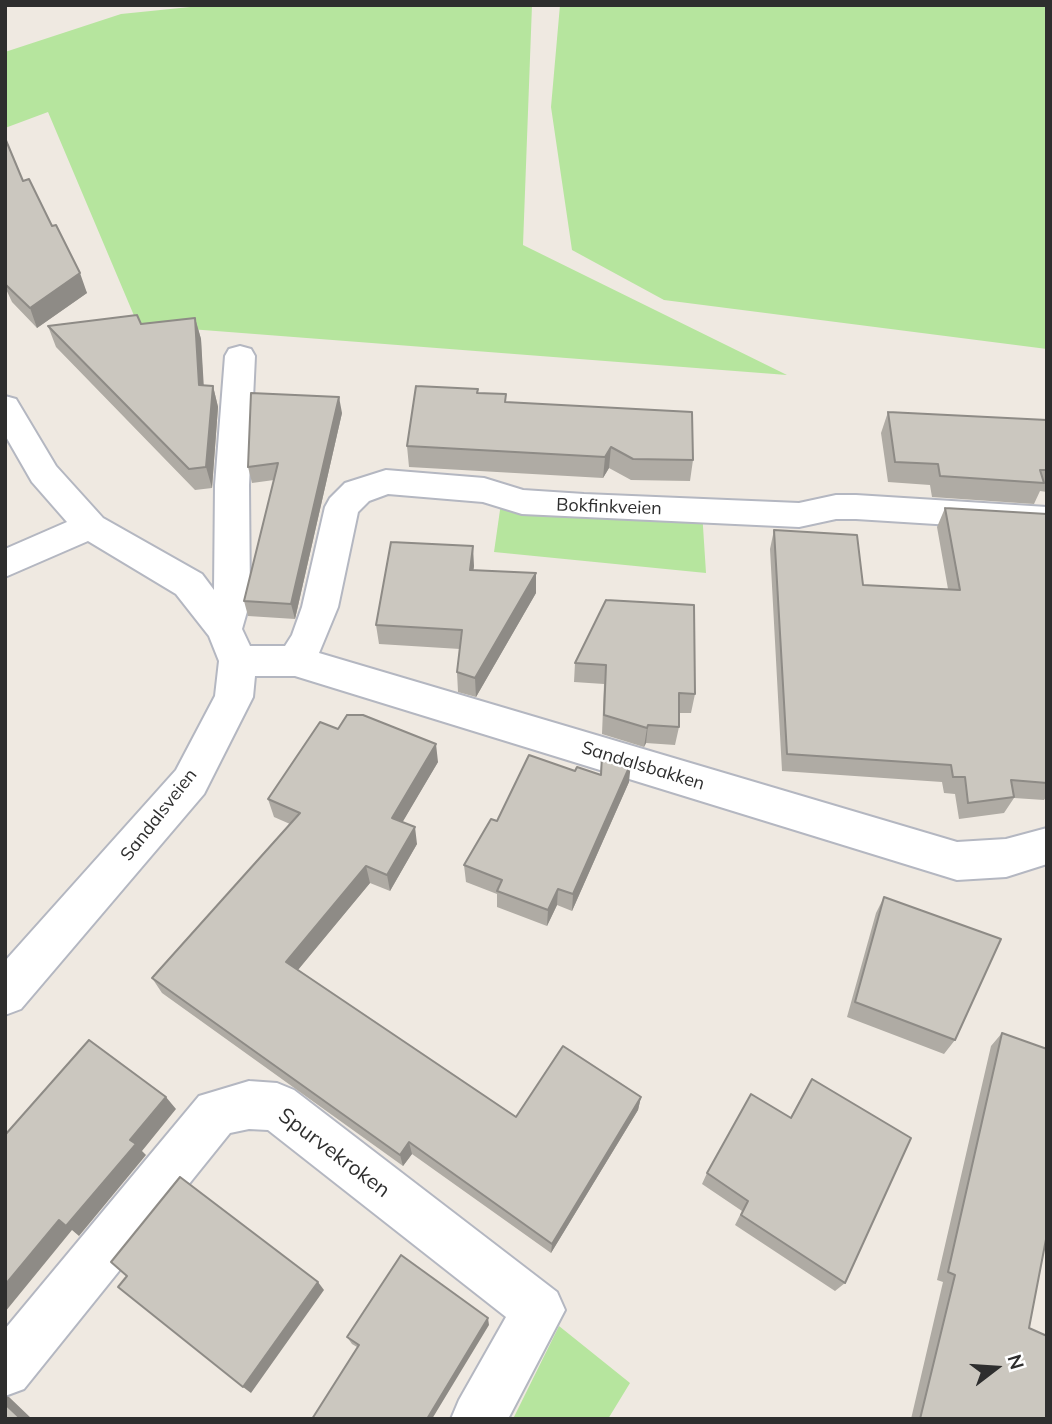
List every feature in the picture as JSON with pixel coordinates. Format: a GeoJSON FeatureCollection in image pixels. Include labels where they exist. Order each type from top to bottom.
{"type":"FeatureCollection","features":[{"type":"Feature","properties":{"kind":"street","name":"Sandalsveien"},"geometry":{"type":"LineString","coordinates":[[5,994],[190,782],[234,697],[231,645],[232,485],[240,355]]}},
{"type":"Feature","properties":{"kind":"street"},"geometry":{"type":"LineString","coordinates":[[5,407],[44,474],[91,527],[189,584],[231,645]]}},
{"type":"Feature","properties":{"kind":"street","name":"Bokfinkveien"},"geometry":{"type":"LineString","coordinates":[[295,661],[309,639],[320,607],[342,507],[356,492],[386,482],[484,490],[522,502],[584,506],[799,515],[836,507],[856,507],[1047,519]]}},
{"type":"Feature","properties":{"kind":"street"},"geometry":{"type":"LineString","coordinates":[[5,564],[45,544],[91,527]]}},
{"type":"Feature","properties":{"kind":"street","name":"Sandalsbakken"},"geometry":{"type":"LineString","coordinates":[[231,645],[295,661],[957,862],[1006,858],[1047,846]]}},
{"type":"Feature","properties":{"kind":"street","name":"Spurvekroken"},"geometry":{"type":"LineString","coordinates":[[5,1370],[216,1113],[249,1105],[278,1107],[539,1310],[478,1419]]}},
{"type":"Feature","properties":{"kind":"green space"},"geometry":{"type":"Polygon","coordinates":[[[210,5],[532,5],[523,245],[787,375],[138,325],[48,112],[5,128],[5,52],[121,14],[210,5]]]}},
{"type":"Feature","properties":{"kind":"green space"},"geometry":{"type":"Polygon","coordinates":[[[560,5],[1047,5],[1047,349],[664,300],[572,250],[551,107],[560,5]]]}},
{"type":"Feature","properties":{"kind":"green space"},"geometry":{"type":"Polygon","coordinates":[[[503,489],[702,511],[706,573],[494,552],[503,489]]]}},
{"type":"Feature","properties":{"kind":"green space"},"geometry":{"type":"Polygon","coordinates":[[[559,1326],[630,1383],[608,1419],[513,1419],[559,1326]]]}},
{"type":"Feature","properties":{"kind":"building"},"geometry":{"type":"Polygon","coordinates":[[[5,138],[23,181],[29,179],[52,226],[56,225],[80,273],[30,308],[5,284],[5,138]]]}},
{"type":"Feature","properties":{"kind":"building"},"geometry":{"type":"Polygon","coordinates":[[[137,315],[141,324],[195,318],[199,385],[213,386],[206,467],[189,469],[48,326],[137,315]]]}},
{"type":"Feature","properties":{"kind":"building"},"geometry":{"type":"Polygon","coordinates":[[[416,386],[478,389],[477,393],[506,394],[505,402],[692,412],[693,460],[633,459],[611,447],[605,457],[407,446],[416,386]]]}},
{"type":"Feature","properties":{"kind":"building"},"geometry":{"type":"Polygon","coordinates":[[[251,393],[339,397],[291,604],[244,601],[278,463],[248,467],[251,393]]]}},
{"type":"Feature","properties":{"kind":"building"},"geometry":{"type":"Polygon","coordinates":[[[888,412],[1047,420],[1047,470],[1040,470],[1044,483],[940,476],[938,464],[895,462],[888,412]]]}},
{"type":"Feature","properties":{"kind":"building"},"geometry":{"type":"Polygon","coordinates":[[[945,508],[1047,514],[1047,783],[1011,780],[1014,797],[968,803],[965,777],[953,777],[951,765],[787,754],[774,530],[857,535],[863,585],[960,590],[945,508]]]}},
{"type":"Feature","properties":{"kind":"building"},"geometry":{"type":"Polygon","coordinates":[[[391,542],[473,546],[470,570],[536,573],[475,678],[457,672],[462,630],[376,625],[391,542]]]}},
{"type":"Feature","properties":{"kind":"building"},"geometry":{"type":"Polygon","coordinates":[[[606,600],[694,605],[695,694],[679,693],[679,727],[648,725],[647,728],[604,715],[606,665],[575,663],[606,600]]]}},
{"type":"Feature","properties":{"kind":"building"},"geometry":{"type":"Polygon","coordinates":[[[347,715],[363,715],[436,744],[392,818],[415,827],[387,875],[366,866],[286,962],[516,1117],[563,1046],[641,1097],[552,1244],[409,1142],[400,1155],[152,978],[300,813],[268,799],[320,722],[338,729],[347,715]]]}},
{"type":"Feature","properties":{"kind":"building"},"geometry":{"type":"Polygon","coordinates":[[[529,755],[575,771],[577,767],[601,775],[602,755],[631,763],[573,894],[558,889],[548,910],[497,891],[502,880],[464,865],[491,819],[497,821],[529,755]]]}},
{"type":"Feature","properties":{"kind":"building"},"geometry":{"type":"Polygon","coordinates":[[[884,897],[1001,939],[955,1040],[855,1002],[884,897]]]}},
{"type":"Feature","properties":{"kind":"building"},"geometry":{"type":"Polygon","coordinates":[[[1002,1033],[1047,1049],[1047,1234],[1029,1328],[1047,1336],[1047,1419],[920,1419],[955,1275],[948,1272],[1002,1033]]]}},
{"type":"Feature","properties":{"kind":"building"},"geometry":{"type":"Polygon","coordinates":[[[89,1040],[166,1097],[130,1140],[136,1144],[66,1226],[59,1220],[5,1285],[5,1135],[89,1040]]]}},
{"type":"Feature","properties":{"kind":"building"},"geometry":{"type":"Polygon","coordinates":[[[812,1079],[911,1138],[845,1283],[741,1215],[748,1201],[707,1173],[751,1094],[791,1118],[812,1079]]]}},
{"type":"Feature","properties":{"kind":"building"},"geometry":{"type":"Polygon","coordinates":[[[180,1177],[318,1282],[243,1387],[118,1287],[127,1276],[111,1262],[180,1177]]]}},
{"type":"Feature","properties":{"kind":"building"},"geometry":{"type":"Polygon","coordinates":[[[401,1255],[488,1318],[427,1419],[312,1419],[359,1345],[347,1337],[401,1255]]]}},
{"type":"Feature","properties":{"kind":"building"},"geometry":{"type":"Polygon","coordinates":[[[5,1404],[21,1419],[5,1419],[5,1404]]]}}]}
